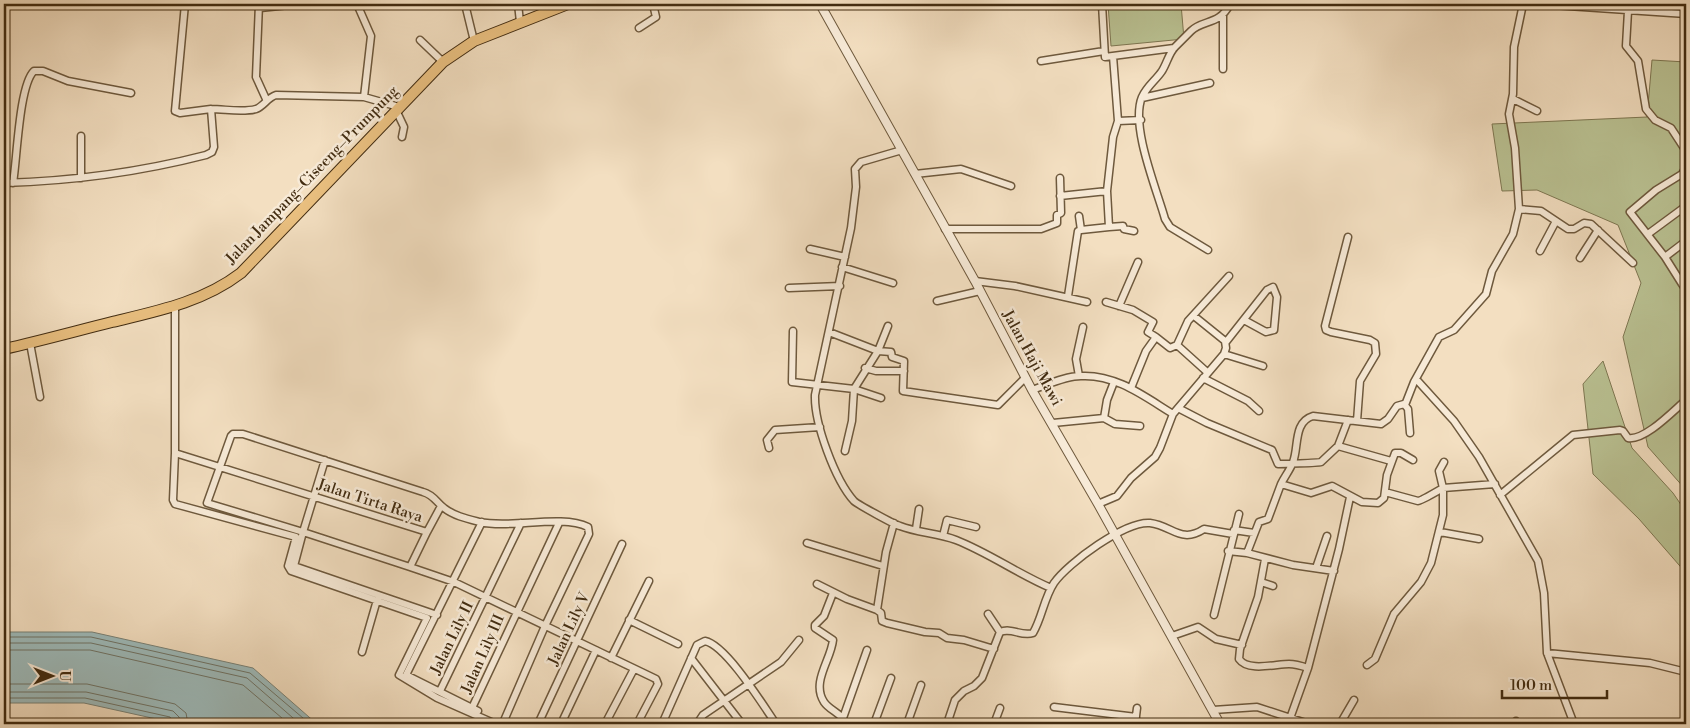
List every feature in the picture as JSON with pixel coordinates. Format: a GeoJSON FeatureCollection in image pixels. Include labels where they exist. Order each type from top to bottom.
{"type":"FeatureCollection","features":[{"type":"Feature","properties":{"kind":"main road","name":"Jalan Jampang–Ciseeng–Prumpung"},"geometry":{"type":"LineString","coordinates":[[4,349],[175,306],[206,295],[241,273],[443,62],[474,41],[563,5]]}},
{"type":"Feature","properties":{"kind":"street"},"geometry":{"type":"LineString","coordinates":[[185,4],[183,43],[178,67],[176,111],[180,113],[211,110],[253,110],[260,107],[266,99],[282,95],[364,98],[397,108],[404,127],[402,137]]}},
{"type":"Feature","properties":{"kind":"street"},"geometry":{"type":"LineString","coordinates":[[266,99],[256,76],[259,6],[299,4]]}},
{"type":"Feature","properties":{"kind":"street"},"geometry":{"type":"LineString","coordinates":[[356,4],[371,36],[364,98]]}},
{"type":"Feature","properties":{"kind":"street"},"geometry":{"type":"LineString","coordinates":[[465,4],[474,41]]}},
{"type":"Feature","properties":{"kind":"street"},"geometry":{"type":"LineString","coordinates":[[518,4],[520,22]]}},
{"type":"Feature","properties":{"kind":"street"},"geometry":{"type":"LineString","coordinates":[[640,28],[656,18],[653,4]]}},
{"type":"Feature","properties":{"kind":"street","name":"Jalan Haji Mawi"},"geometry":{"type":"LineString","coordinates":[[820,4],[975,280],[1032,390],[1053,423],[1220,724]]}},
{"type":"Feature","properties":{"kind":"street"},"geometry":{"type":"LineString","coordinates":[[1102,4],[1104,51],[1106,57],[1174,48]]}},
{"type":"Feature","properties":{"kind":"street"},"geometry":{"type":"LineString","coordinates":[[1208,250],[1170,227],[1165,219],[1146,162],[1142,141],[1142,98],[1152,81],[1156,80],[1167,64],[1174,48],[1192,30],[1213,22],[1223,14],[1230,4]]}},
{"type":"Feature","properties":{"kind":"street"},"geometry":{"type":"LineString","coordinates":[[1410,433],[1409,416],[1405,404],[1416,379],[1439,337],[1454,330],[1486,294],[1492,271],[1513,234],[1519,209],[1515,148],[1510,119],[1513,100],[1514,47],[1523,4]]}},
{"type":"Feature","properties":{"kind":"street"},"geometry":{"type":"LineString","coordinates":[[1538,4],[1686,14]]}},
{"type":"Feature","properties":{"kind":"street"},"geometry":{"type":"LineString","coordinates":[[1628,11],[1626,46],[1638,61],[1646,109],[1655,120],[1671,128],[1686,151]]}},
{"type":"Feature","properties":{"kind":"street"},"geometry":{"type":"LineString","coordinates":[[1223,14],[1223,69]]}},
{"type":"Feature","properties":{"kind":"street"},"geometry":{"type":"LineString","coordinates":[[420,40],[443,62]]}},
{"type":"Feature","properties":{"kind":"street"},"geometry":{"type":"LineString","coordinates":[[1041,61],[1104,51]]}},
{"type":"Feature","properties":{"kind":"street"},"geometry":{"type":"LineString","coordinates":[[1109,227],[1108,191],[1113,137],[1118,121],[1113,56]]}},
{"type":"Feature","properties":{"kind":"street"},"geometry":{"type":"LineString","coordinates":[[13,183],[20,120],[31,73],[43,71],[68,81],[131,93]]}},
{"type":"Feature","properties":{"kind":"street"},"geometry":{"type":"LineString","coordinates":[[1142,98],[1210,83]]}},
{"type":"Feature","properties":{"kind":"street"},"geometry":{"type":"LineString","coordinates":[[1513,100],[1537,111]]}},
{"type":"Feature","properties":{"kind":"street"},"geometry":{"type":"LineString","coordinates":[[4,184],[81,178],[163,166],[210,154],[214,147],[211,110]]}},
{"type":"Feature","properties":{"kind":"street"},"geometry":{"type":"LineString","coordinates":[[1118,121],[1141,120]]}},
{"type":"Feature","properties":{"kind":"street"},"geometry":{"type":"LineString","coordinates":[[81,136],[81,178]]}},
{"type":"Feature","properties":{"kind":"street"},"geometry":{"type":"LineString","coordinates":[[902,150],[858,164],[840,286],[817,384],[815,401],[820,427],[835,467],[852,499],[860,506],[894,524],[958,541],[1051,588]]}},
{"type":"Feature","properties":{"kind":"street"},"geometry":{"type":"LineString","coordinates":[[1686,167],[1684,176],[1656,190],[1630,211],[1684,282],[1686,290]]}},
{"type":"Feature","properties":{"kind":"street"},"geometry":{"type":"LineString","coordinates":[[915,174],[961,169],[1011,186]]}},
{"type":"Feature","properties":{"kind":"street"},"geometry":{"type":"LineString","coordinates":[[945,228],[1041,229],[1056,223],[1057,215],[1061,213],[1060,178]]}},
{"type":"Feature","properties":{"kind":"street"},"geometry":{"type":"LineString","coordinates":[[1060,196],[1108,191]]}},
{"type":"Feature","properties":{"kind":"street"},"geometry":{"type":"LineString","coordinates":[[1648,234],[1686,206]]}},
{"type":"Feature","properties":{"kind":"street"},"geometry":{"type":"LineString","coordinates":[[1519,209],[1537,209],[1568,229],[1574,229],[1586,223],[1598,230],[1634,263]]}},
{"type":"Feature","properties":{"kind":"street"},"geometry":{"type":"LineString","coordinates":[[1068,296],[1078,232],[1081,230],[1079,216]]}},
{"type":"Feature","properties":{"kind":"street"},"geometry":{"type":"LineString","coordinates":[[1540,250],[1556,221]]}},
{"type":"Feature","properties":{"kind":"street"},"geometry":{"type":"LineString","coordinates":[[1081,230],[1123,226],[1124,230],[1134,231]]}},
{"type":"Feature","properties":{"kind":"street"},"geometry":{"type":"LineString","coordinates":[[1580,258],[1598,230]]}},
{"type":"Feature","properties":{"kind":"street"},"geometry":{"type":"LineString","coordinates":[[1348,237],[1325,326],[1326,330],[1331,332],[1370,340],[1376,347],[1376,354],[1360,382],[1357,420]]}},
{"type":"Feature","properties":{"kind":"street"},"geometry":{"type":"LineString","coordinates":[[1665,257],[1686,241]]}},
{"type":"Feature","properties":{"kind":"street"},"geometry":{"type":"LineString","coordinates":[[810,249],[845,257]]}},
{"type":"Feature","properties":{"kind":"street"},"geometry":{"type":"LineString","coordinates":[[1119,306],[1138,262]]}},
{"type":"Feature","properties":{"kind":"street"},"geometry":{"type":"LineString","coordinates":[[842,267],[893,283]]}},
{"type":"Feature","properties":{"kind":"street"},"geometry":{"type":"LineString","coordinates":[[1106,302],[1133,310],[1153,322],[1148,332],[1170,348],[1176,345],[1183,330],[1229,276]]}},
{"type":"Feature","properties":{"kind":"street"},"geometry":{"type":"LineString","coordinates":[[975,280],[1068,296],[1086,302]]}},
{"type":"Feature","properties":{"kind":"street"},"geometry":{"type":"LineString","coordinates":[[790,288],[840,286]]}},
{"type":"Feature","properties":{"kind":"street"},"geometry":{"type":"LineString","coordinates":[[1098,504],[1117,496],[1131,478],[1154,457],[1160,448],[1173,414],[1224,354],[1226,342],[1268,288],[1273,287],[1277,294],[1274,330],[1266,332],[1244,320]]}},
{"type":"Feature","properties":{"kind":"street"},"geometry":{"type":"LineString","coordinates":[[936,302],[980,292]]}},
{"type":"Feature","properties":{"kind":"street"},"geometry":{"type":"LineString","coordinates":[[175,306],[175,453],[173,500],[176,504],[296,537],[288,566],[291,571],[427,618],[398,675],[437,698],[502,724]]}},
{"type":"Feature","properties":{"kind":"street"},"geometry":{"type":"LineString","coordinates":[[1194,316],[1226,342]]}},
{"type":"Feature","properties":{"kind":"street"},"geometry":{"type":"LineString","coordinates":[[844,451],[852,421],[854,389],[878,350],[888,326]]}},
{"type":"Feature","properties":{"kind":"street"},"geometry":{"type":"LineString","coordinates":[[1079,376],[1076,359],[1083,327]]}},
{"type":"Feature","properties":{"kind":"street"},"geometry":{"type":"LineString","coordinates":[[793,331],[792,381],[854,389],[881,398]]}},
{"type":"Feature","properties":{"kind":"street"},"geometry":{"type":"LineString","coordinates":[[830,332],[878,350],[891,352],[892,357],[904,362],[903,391],[942,395],[998,405],[1026,378]]}},
{"type":"Feature","properties":{"kind":"street"},"geometry":{"type":"LineString","coordinates":[[1131,388],[1146,351],[1156,337]]}},
{"type":"Feature","properties":{"kind":"street"},"geometry":{"type":"LineString","coordinates":[[30,343],[40,397]]}},
{"type":"Feature","properties":{"kind":"street"},"geometry":{"type":"LineString","coordinates":[[1176,345],[1205,375],[1248,401],[1259,411]]}},
{"type":"Feature","properties":{"kind":"street"},"geometry":{"type":"LineString","coordinates":[[1224,354],[1263,366]]}},
{"type":"Feature","properties":{"kind":"street"},"geometry":{"type":"LineString","coordinates":[[866,368],[876,371],[904,371]]}},
{"type":"Feature","properties":{"kind":"street"},"geometry":{"type":"LineString","coordinates":[[1032,390],[1079,376],[1114,382],[1131,388],[1173,414]]}},
{"type":"Feature","properties":{"kind":"street"},"geometry":{"type":"LineString","coordinates":[[1416,379],[1454,421],[1495,484],[1523,532],[1542,573],[1547,653],[1560,694],[1574,724]]}},
{"type":"Feature","properties":{"kind":"street"},"geometry":{"type":"LineString","coordinates":[[1104,418],[1107,400],[1114,382]]}},
{"type":"Feature","properties":{"kind":"street"},"geometry":{"type":"LineString","coordinates":[[1500,495],[1572,435],[1620,430],[1624,431],[1628,438],[1635,438],[1659,423],[1686,400]]}},
{"type":"Feature","properties":{"kind":"street"},"geometry":{"type":"LineString","coordinates":[[1247,553],[1259,521],[1268,519],[1282,484],[1294,462],[1301,425],[1306,418],[1313,416],[1380,424],[1388,419],[1397,406],[1405,404]]}},
{"type":"Feature","properties":{"kind":"street"},"geometry":{"type":"LineString","coordinates":[[1178,408],[1207,423],[1272,450],[1278,464],[1288,465],[1294,462],[1318,463],[1338,446],[1348,420]]}},
{"type":"Feature","properties":{"kind":"street"},"geometry":{"type":"LineString","coordinates":[[1053,423],[1104,418],[1114,424],[1140,426]]}},
{"type":"Feature","properties":{"kind":"street"},"geometry":{"type":"LineString","coordinates":[[769,448],[767,440],[775,430],[820,427]]}},
{"type":"Feature","properties":{"kind":"street"},"geometry":{"type":"LineString","coordinates":[[502,724],[545,626],[590,532],[586,526],[559,523],[482,522],[454,514],[441,506],[430,494],[236,433],[230,436],[207,503],[303,532],[454,582],[516,611],[545,626],[656,679],[658,682],[637,724]]}},
{"type":"Feature","properties":{"kind":"street"},"geometry":{"type":"LineString","coordinates":[[1338,446],[1391,461]]}},
{"type":"Feature","properties":{"kind":"street"},"geometry":{"type":"LineString","coordinates":[[1282,484],[1316,494],[1332,486],[1362,502],[1378,503],[1383,500],[1391,461],[1397,452],[1413,460]]}},
{"type":"Feature","properties":{"kind":"street","name":"Jalan Tirta Raya"},"geometry":{"type":"LineString","coordinates":[[175,453],[427,532],[410,567]]}},
{"type":"Feature","properties":{"kind":"street"},"geometry":{"type":"LineString","coordinates":[[325,460],[313,495],[294,566],[437,615]]}},
{"type":"Feature","properties":{"kind":"street"},"geometry":{"type":"LineString","coordinates":[[1367,665],[1374,660],[1400,604],[1427,574],[1443,516],[1443,488],[1439,471],[1444,462]]}},
{"type":"Feature","properties":{"kind":"street"},"geometry":{"type":"LineString","coordinates":[[1385,492],[1418,501],[1443,488],[1495,484]]}},
{"type":"Feature","properties":{"kind":"street"},"geometry":{"type":"LineString","coordinates":[[1288,724],[1308,668],[1334,571],[1350,497]]}},
{"type":"Feature","properties":{"kind":"street"},"geometry":{"type":"LineString","coordinates":[[427,532],[441,506]]}},
{"type":"Feature","properties":{"kind":"street"},"geometry":{"type":"LineString","coordinates":[[916,529],[920,509]]}},
{"type":"Feature","properties":{"kind":"street"},"geometry":{"type":"LineString","coordinates":[[1214,615],[1228,551],[1239,514]]}},
{"type":"Feature","properties":{"kind":"street"},"geometry":{"type":"LineString","coordinates":[[943,536],[948,520],[976,527]]}},
{"type":"Feature","properties":{"kind":"street"},"geometry":{"type":"LineString","coordinates":[[482,522],[454,582],[406,675],[502,724]]}},
{"type":"Feature","properties":{"kind":"street","name":"Jalan Lily II"},"geometry":{"type":"LineString","coordinates":[[440,691],[521,523]]}},
{"type":"Feature","properties":{"kind":"street","name":"Jalan Lily III"},"geometry":{"type":"LineString","coordinates":[[472,708],[559,523]]}},
{"type":"Feature","properties":{"kind":"street"},"geometry":{"type":"LineString","coordinates":[[1000,632],[1008,630],[1024,634],[1033,633],[1051,588],[1058,577],[1073,564],[1131,526],[1150,523],[1184,536],[1196,535],[1204,529],[1254,533]]}},
{"type":"Feature","properties":{"kind":"street"},"geometry":{"type":"LineString","coordinates":[[877,610],[883,566],[894,524]]}},
{"type":"Feature","properties":{"kind":"street"},"geometry":{"type":"LineString","coordinates":[[1440,532],[1479,539]]}},
{"type":"Feature","properties":{"kind":"street"},"geometry":{"type":"LineString","coordinates":[[1316,568],[1327,536]]}},
{"type":"Feature","properties":{"kind":"street"},"geometry":{"type":"LineString","coordinates":[[807,543],[883,566]]}},
{"type":"Feature","properties":{"kind":"street","name":"Jalan Lily V"},"geometry":{"type":"LineString","coordinates":[[538,724],[622,544]]}},
{"type":"Feature","properties":{"kind":"street"},"geometry":{"type":"LineString","coordinates":[[1228,551],[1247,553],[1265,559],[1334,571]]}},
{"type":"Feature","properties":{"kind":"street"},"geometry":{"type":"LineString","coordinates":[[1265,559],[1253,614],[1239,658],[1243,663],[1268,666],[1289,664],[1308,668]]}},
{"type":"Feature","properties":{"kind":"street"},"geometry":{"type":"LineString","coordinates":[[611,658],[649,581]]}},
{"type":"Feature","properties":{"kind":"street"},"geometry":{"type":"LineString","coordinates":[[1261,582],[1273,586]]}},
{"type":"Feature","properties":{"kind":"street"},"geometry":{"type":"LineString","coordinates":[[817,584],[833,593],[877,610],[881,613],[882,621],[887,623],[925,632],[939,633],[947,638],[964,640],[994,648]]}},
{"type":"Feature","properties":{"kind":"street"},"geometry":{"type":"LineString","coordinates":[[833,593],[824,616],[815,624],[815,628],[833,640],[819,687],[826,705],[845,721],[867,650]]}},
{"type":"Feature","properties":{"kind":"street"},"geometry":{"type":"LineString","coordinates":[[362,652],[377,600]]}},
{"type":"Feature","properties":{"kind":"street"},"geometry":{"type":"LineString","coordinates":[[988,614],[1000,632]]}},
{"type":"Feature","properties":{"kind":"street"},"geometry":{"type":"LineString","coordinates":[[629,620],[678,644]]}},
{"type":"Feature","properties":{"kind":"street"},"geometry":{"type":"LineString","coordinates":[[1172,636],[1198,628],[1216,639],[1242,646]]}},
{"type":"Feature","properties":{"kind":"street"},"geometry":{"type":"LineString","coordinates":[[948,724],[959,695],[974,686],[982,678],[1000,632]]}},
{"type":"Feature","properties":{"kind":"street"},"geometry":{"type":"LineString","coordinates":[[697,724],[700,717],[781,662],[798,640]]}},
{"type":"Feature","properties":{"kind":"street"},"geometry":{"type":"LineString","coordinates":[[662,724],[700,642],[715,644],[748,684],[776,724]]}},
{"type":"Feature","properties":{"kind":"street"},"geometry":{"type":"LineString","coordinates":[[561,724],[596,650]]}},
{"type":"Feature","properties":{"kind":"street"},"geometry":{"type":"LineString","coordinates":[[1547,653],[1650,663],[1686,672]]}},
{"type":"Feature","properties":{"kind":"street"},"geometry":{"type":"LineString","coordinates":[[691,658],[741,724]]}},
{"type":"Feature","properties":{"kind":"street"},"geometry":{"type":"LineString","coordinates":[[605,724],[634,669]]}},
{"type":"Feature","properties":{"kind":"street"},"geometry":{"type":"LineString","coordinates":[[874,724],[891,678]]}},
{"type":"Feature","properties":{"kind":"street"},"geometry":{"type":"LineString","coordinates":[[907,724],[921,685]]}},
{"type":"Feature","properties":{"kind":"street"},"geometry":{"type":"LineString","coordinates":[[1340,724],[1354,700]]}},
{"type":"Feature","properties":{"kind":"street"},"geometry":{"type":"LineString","coordinates":[[1054,707],[1136,721],[1137,708]]}},
{"type":"Feature","properties":{"kind":"street"},"geometry":{"type":"LineString","coordinates":[[1213,710],[1257,707],[1309,724]]}},
{"type":"Feature","properties":{"kind":"street"},"geometry":{"type":"LineString","coordinates":[[994,724],[1000,708]]}},
{"type":"Feature","properties":{"kind":"green space"},"geometry":{"type":"Polygon","coordinates":[[[1108,4],[1181,4],[1184,39],[1111,46],[1108,4]]]}},
{"type":"Feature","properties":{"kind":"green space"},"geometry":{"type":"Polygon","coordinates":[[[1652,60],[1686,62],[1686,490],[1648,447],[1623,337],[1641,283],[1618,225],[1537,190],[1502,191],[1492,124],[1647,117],[1652,60]]]}},
{"type":"Feature","properties":{"kind":"green space"},"geometry":{"type":"Polygon","coordinates":[[[1603,361],[1632,448],[1673,493],[1686,512],[1686,573],[1639,519],[1593,474],[1583,384],[1603,361]]]}},
{"type":"Feature","properties":{"kind":"water"},"geometry":{"type":"Polygon","coordinates":[[[4,632],[92,632],[253,668],[317,724],[179,724],[84,703],[4,703],[4,632]]]}}]}
